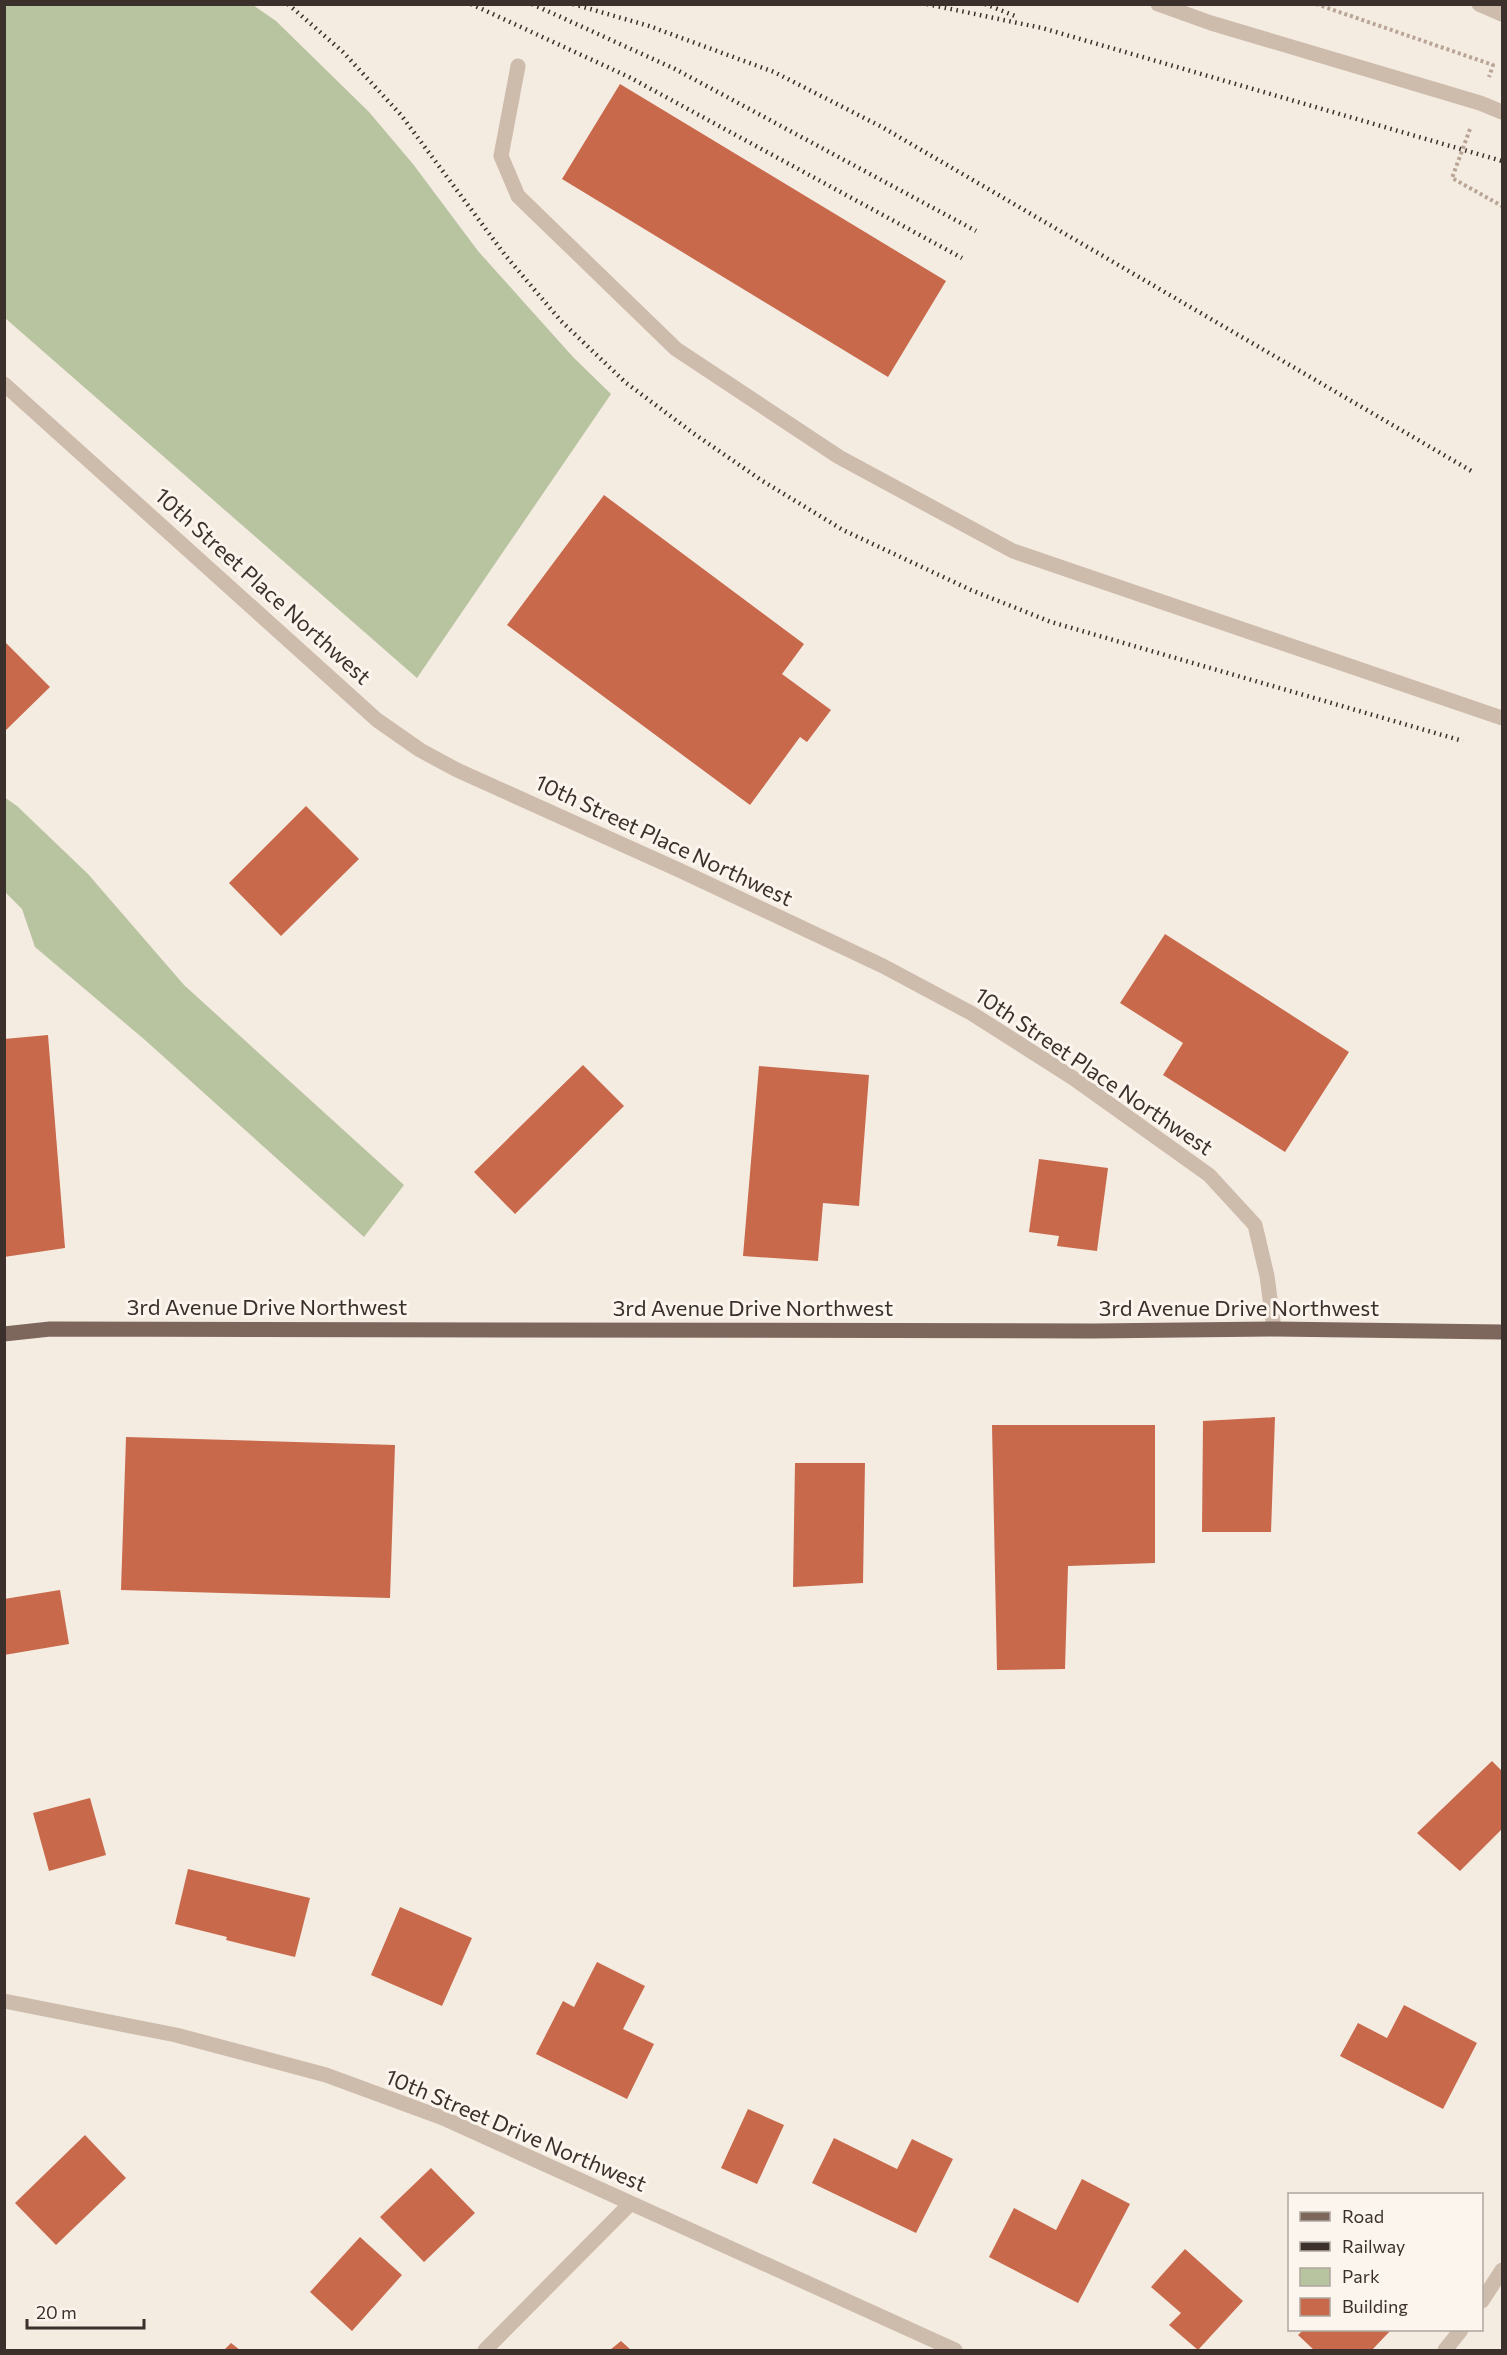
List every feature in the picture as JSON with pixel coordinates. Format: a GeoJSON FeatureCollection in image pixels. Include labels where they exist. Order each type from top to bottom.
{"type":"FeatureCollection","features":[{"type":"Feature","properties":{"kind":"main road","name":"3rd Avenue Drive Northwest"},"geometry":{"type":"LineString","coordinates":[[4,1334],[50,1329],[1045,1331],[1274,1329],[1503,1332]]}},
{"type":"Feature","properties":{"kind":"street"},"geometry":{"type":"LineString","coordinates":[[1158,4],[1211,23],[1480,103],[1503,112]]}},
{"type":"Feature","properties":{"kind":"street"},"geometry":{"type":"LineString","coordinates":[[1479,4],[1503,14]]}},
{"type":"Feature","properties":{"kind":"street"},"geometry":{"type":"LineString","coordinates":[[518,66],[501,156],[518,196],[676,348],[839,457],[1013,551],[1503,718]]}},
{"type":"Feature","properties":{"kind":"street","name":"10th Street Place Northwest"},"geometry":{"type":"LineString","coordinates":[[4,384],[377,720],[420,750],[457,770],[883,966],[971,1013],[1073,1078],[1209,1175],[1255,1225],[1267,1276],[1274,1329]]}},
{"type":"Feature","properties":{"kind":"street","name":"10th Street Drive Northwest"},"geometry":{"type":"LineString","coordinates":[[4,2001],[176,2035],[326,2075],[443,2118],[955,2350]]}},
{"type":"Feature","properties":{"kind":"street"},"geometry":{"type":"LineString","coordinates":[[485,2350],[630,2204]]}},
{"type":"Feature","properties":{"kind":"street"},"geometry":{"type":"LineString","coordinates":[[1483,2300],[1503,2270]]}},
{"type":"Feature","properties":{"kind":"street"},"geometry":{"type":"LineString","coordinates":[[1445,2350],[1460,2331]]}},
{"type":"Feature","properties":{"kind":"path"},"geometry":{"type":"LineString","coordinates":[[1316,4],[1493,64]]}},
{"type":"Feature","properties":{"kind":"path"},"geometry":{"type":"LineString","coordinates":[[1471,126],[1452,178],[1503,206]]}},
{"type":"Feature","properties":{"kind":"green space"},"geometry":{"type":"Polygon","coordinates":[[[5,4],[253,5],[276,21],[369,112],[413,164],[478,251],[573,357],[611,394],[417,678],[5,318],[5,4]]]}},
{"type":"Feature","properties":{"kind":"green space"},"geometry":{"type":"Polygon","coordinates":[[[4,797],[17,806],[88,874],[184,985],[404,1185],[364,1237],[145,1040],[35,947],[22,909],[5,892],[4,797]]]}},
{"type":"Feature","properties":{"kind":"building"},"geometry":{"type":"Polygon","coordinates":[[[620,84],[946,281],[888,377],[562,179],[620,84]]]}},
{"type":"Feature","properties":{"kind":"building"},"geometry":{"type":"Polygon","coordinates":[[[604,495],[804,644],[782,674],[831,710],[807,742],[800,737],[750,805],[507,625],[604,495]]]}},
{"type":"Feature","properties":{"kind":"building"},"geometry":{"type":"Polygon","coordinates":[[[4,641],[50,687],[4,732],[4,641]]]}},
{"type":"Feature","properties":{"kind":"building"},"geometry":{"type":"Polygon","coordinates":[[[306,806],[359,859],[281,936],[229,883],[306,806]]]}},
{"type":"Feature","properties":{"kind":"building"},"geometry":{"type":"Polygon","coordinates":[[[1165,934],[1349,1052],[1285,1152],[1163,1075],[1183,1043],[1120,1003],[1165,934]]]}},
{"type":"Feature","properties":{"kind":"building"},"geometry":{"type":"Polygon","coordinates":[[[48,1035],[65,1248],[4,1257],[4,1039],[48,1035]]]}},
{"type":"Feature","properties":{"kind":"building"},"geometry":{"type":"Polygon","coordinates":[[[583,1065],[624,1106],[515,1214],[474,1172],[583,1065]]]}},
{"type":"Feature","properties":{"kind":"building"},"geometry":{"type":"Polygon","coordinates":[[[759,1066],[869,1075],[859,1206],[823,1203],[818,1261],[743,1256],[759,1066]]]}},
{"type":"Feature","properties":{"kind":"building"},"geometry":{"type":"Polygon","coordinates":[[[1039,1159],[1108,1168],[1097,1251],[1057,1246],[1059,1236],[1029,1232],[1039,1159]]]}},
{"type":"Feature","properties":{"kind":"building"},"geometry":{"type":"Polygon","coordinates":[[[1275,1417],[1271,1532],[1202,1532],[1203,1421],[1275,1417]]]}},
{"type":"Feature","properties":{"kind":"building"},"geometry":{"type":"Polygon","coordinates":[[[992,1425],[1155,1425],[1155,1563],[1068,1566],[1065,1669],[997,1670],[992,1425]]]}},
{"type":"Feature","properties":{"kind":"building"},"geometry":{"type":"Polygon","coordinates":[[[126,1437],[395,1445],[390,1598],[121,1590],[126,1437]]]}},
{"type":"Feature","properties":{"kind":"building"},"geometry":{"type":"Polygon","coordinates":[[[795,1463],[865,1463],[863,1583],[793,1587],[795,1463]]]}},
{"type":"Feature","properties":{"kind":"building"},"geometry":{"type":"Polygon","coordinates":[[[60,1590],[69,1644],[4,1655],[4,1599],[60,1590]]]}},
{"type":"Feature","properties":{"kind":"building"},"geometry":{"type":"Polygon","coordinates":[[[1492,1761],[1502,1771],[1502,1829],[1460,1871],[1417,1833],[1492,1761]]]}},
{"type":"Feature","properties":{"kind":"building"},"geometry":{"type":"Polygon","coordinates":[[[90,1798],[106,1855],[49,1871],[33,1813],[90,1798]]]}},
{"type":"Feature","properties":{"kind":"building"},"geometry":{"type":"Polygon","coordinates":[[[188,1869],[310,1898],[295,1957],[226,1940],[227,1937],[175,1924],[188,1869]]]}},
{"type":"Feature","properties":{"kind":"building"},"geometry":{"type":"Polygon","coordinates":[[[400,1907],[472,1938],[442,2006],[371,1975],[400,1907]]]}},
{"type":"Feature","properties":{"kind":"building"},"geometry":{"type":"Polygon","coordinates":[[[597,1962],[645,1986],[623,2029],[654,2044],[627,2099],[536,2054],[563,2001],[574,2007],[597,1962]]]}},
{"type":"Feature","properties":{"kind":"building"},"geometry":{"type":"Polygon","coordinates":[[[1404,2005],[1477,2043],[1443,2109],[1340,2056],[1358,2023],[1387,2038],[1404,2005]]]}},
{"type":"Feature","properties":{"kind":"building"},"geometry":{"type":"Polygon","coordinates":[[[748,2109],[784,2125],[757,2184],[721,2168],[748,2109]]]}},
{"type":"Feature","properties":{"kind":"building"},"geometry":{"type":"Polygon","coordinates":[[[85,2135],[126,2178],[56,2245],[15,2203],[85,2135]]]}},
{"type":"Feature","properties":{"kind":"building"},"geometry":{"type":"Polygon","coordinates":[[[834,2138],[897,2169],[912,2139],[953,2159],[916,2233],[812,2183],[834,2138]]]}},
{"type":"Feature","properties":{"kind":"building"},"geometry":{"type":"Polygon","coordinates":[[[431,2168],[475,2213],[424,2262],[380,2217],[431,2168]]]}},
{"type":"Feature","properties":{"kind":"building"},"geometry":{"type":"Polygon","coordinates":[[[1082,2179],[1130,2204],[1078,2303],[989,2257],[1014,2208],[1056,2230],[1082,2179]]]}},
{"type":"Feature","properties":{"kind":"building"},"geometry":{"type":"Polygon","coordinates":[[[360,2237],[402,2275],[352,2331],[310,2292],[360,2237]]]}},
{"type":"Feature","properties":{"kind":"building"},"geometry":{"type":"Polygon","coordinates":[[[1185,2249],[1243,2301],[1198,2350],[1169,2325],[1181,2313],[1151,2287],[1185,2249]]]}},
{"type":"Feature","properties":{"kind":"building"},"geometry":{"type":"Polygon","coordinates":[[[1302,2331],[1390,2331],[1372,2350],[1314,2350],[1298,2335],[1302,2331]]]}},
{"type":"Feature","properties":{"kind":"building"},"geometry":{"type":"Polygon","coordinates":[[[621,2341],[631,2350],[610,2350],[621,2341]]]}},
{"type":"Feature","properties":{"kind":"building"},"geometry":{"type":"Polygon","coordinates":[[[231,2343],[240,2350],[224,2350],[231,2343]]]}},
{"type":"Feature","properties":{"kind":"railway"},"geometry":{"type":"LineString","coordinates":[[288,4],[343,52],[401,115],[505,255],[561,321],[625,382],[761,480],[843,530],[971,590],[1051,622],[1463,741]]}},
{"type":"Feature","properties":{"kind":"railway"},"geometry":{"type":"LineString","coordinates":[[471,4],[629,77],[962,258]]}},
{"type":"Feature","properties":{"kind":"railway"},"geometry":{"type":"LineString","coordinates":[[532,4],[675,69],[976,231]]}},
{"type":"Feature","properties":{"kind":"railway"},"geometry":{"type":"LineString","coordinates":[[573,4],[649,26],[774,72],[882,127],[1473,472]]}},
{"type":"Feature","properties":{"kind":"railway"},"geometry":{"type":"LineString","coordinates":[[927,4],[1042,28],[1502,161]]}},
{"type":"Feature","properties":{"kind":"railway"},"geometry":{"type":"LineString","coordinates":[[985,4],[1015,16]]}}]}
